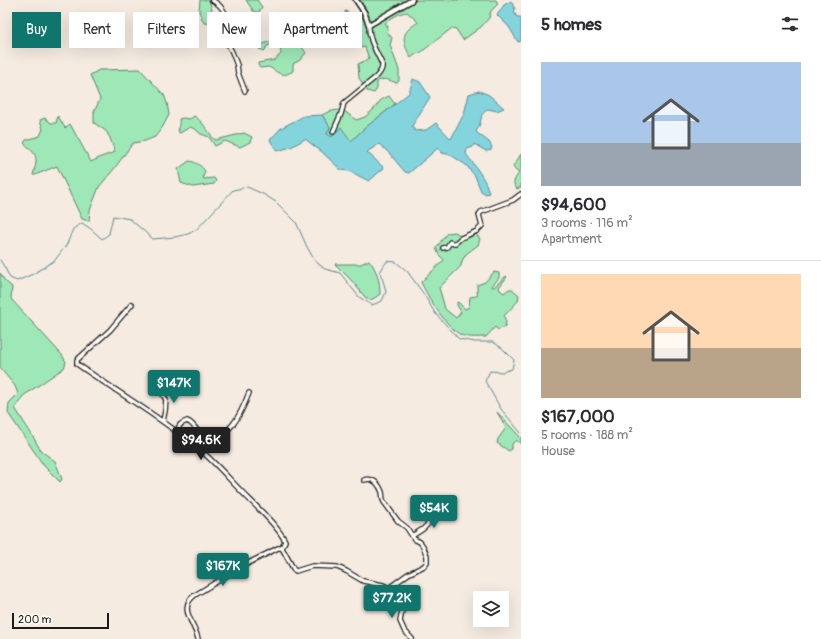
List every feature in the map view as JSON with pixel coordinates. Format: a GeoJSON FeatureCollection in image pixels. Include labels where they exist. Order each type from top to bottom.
{"type":"FeatureCollection","features":[{"type":"Feature","properties":{"kind":"street"},"geometry":{"type":"LineString","coordinates":[[212,0],[219,5],[228,18],[231,30],[225,38],[232,52],[245,91]]}},
{"type":"Feature","properties":{"kind":"street"},"geometry":{"type":"LineString","coordinates":[[333,132],[344,103],[376,77],[382,67],[370,39],[369,25],[364,12],[356,0]]}},
{"type":"Feature","properties":{"kind":"street"},"geometry":{"type":"LineString","coordinates":[[369,25],[412,0]]}},
{"type":"Feature","properties":{"kind":"street"},"geometry":{"type":"LineString","coordinates":[[443,248],[448,247],[450,242],[454,244],[461,238],[479,230],[482,226],[478,215],[481,212],[509,201],[521,194]]}},
{"type":"Feature","properties":{"kind":"street"},"geometry":{"type":"LineString","coordinates":[[132,304],[114,326],[77,360],[77,364],[141,406],[178,432],[204,453],[270,522],[284,539],[282,548],[296,571],[312,566],[336,567],[350,573],[363,582],[383,585],[389,588],[395,594],[401,605],[402,611],[400,621],[404,630],[412,639]]}},
{"type":"Feature","properties":{"kind":"street"},"geometry":{"type":"LineString","coordinates":[[161,391],[166,400],[162,421]]}},
{"type":"Feature","properties":{"kind":"street"},"geometry":{"type":"LineString","coordinates":[[178,432],[178,426],[187,421],[204,435],[214,436],[223,434],[233,424],[241,412],[249,393]]}},
{"type":"Feature","properties":{"kind":"street"},"geometry":{"type":"LineString","coordinates":[[364,480],[372,480],[377,484],[381,489],[384,502],[398,521],[407,528],[412,536],[423,546],[427,556],[427,562],[422,568],[408,574],[389,588]]}},
{"type":"Feature","properties":{"kind":"street"},"geometry":{"type":"LineString","coordinates":[[412,536],[428,524],[423,510],[424,506]]}},
{"type":"Feature","properties":{"kind":"street"},"geometry":{"type":"LineString","coordinates":[[198,639],[196,630],[187,613],[186,607],[190,599],[253,561],[278,548],[282,548]]}},
{"type":"Feature","properties":{"kind":"green space"},"geometry":{"type":"Polygon","coordinates":[[[200,0],[209,0],[213,12],[207,12],[207,23],[204,23],[199,12],[200,0]]]}},
{"type":"Feature","properties":{"kind":"green space"},"geometry":{"type":"Polygon","coordinates":[[[246,0],[257,0],[262,7],[259,12],[254,12],[246,0]]]}},
{"type":"Feature","properties":{"kind":"green space"},"geometry":{"type":"Polygon","coordinates":[[[358,0],[409,0],[370,22],[365,9],[358,0]]]}},
{"type":"Feature","properties":{"kind":"green space"},"geometry":{"type":"Polygon","coordinates":[[[416,0],[496,0],[498,4],[491,11],[489,18],[481,27],[463,40],[456,29],[452,28],[420,53],[411,58],[404,43],[404,39],[407,31],[418,22],[407,12],[401,13],[385,23],[388,27],[387,32],[392,38],[390,45],[399,70],[399,81],[396,83],[384,79],[379,80],[377,82],[377,89],[374,93],[367,91],[359,78],[358,64],[369,59],[365,47],[362,48],[362,17],[366,24],[372,26],[416,0]]]}},
{"type":"Feature","properties":{"kind":"green space"},"geometry":{"type":"Polygon","coordinates":[[[269,42],[269,45],[266,47],[265,51],[259,49],[263,44],[269,42]]]}},
{"type":"Feature","properties":{"kind":"green space"},"geometry":{"type":"Polygon","coordinates":[[[277,48],[303,48],[306,53],[300,60],[293,64],[293,71],[286,74],[278,73],[269,67],[260,68],[258,63],[275,60],[281,53],[280,49],[277,48]]]}},
{"type":"Feature","properties":{"kind":"green space"},"geometry":{"type":"Polygon","coordinates":[[[140,69],[164,95],[169,115],[155,137],[145,141],[133,143],[99,187],[90,210],[89,221],[82,219],[57,166],[33,175],[36,157],[24,143],[26,140],[40,136],[43,129],[40,120],[45,118],[51,123],[56,123],[58,116],[65,128],[70,124],[91,162],[115,152],[106,131],[94,123],[94,112],[100,99],[90,75],[99,70],[140,69]]]}},
{"type":"Feature","properties":{"kind":"green space"},"geometry":{"type":"Polygon","coordinates":[[[389,96],[395,104],[351,141],[332,137],[327,134],[330,127],[322,115],[332,111],[343,110],[356,120],[365,117],[381,100],[389,96]]]}},
{"type":"Feature","properties":{"kind":"green space"},"geometry":{"type":"Polygon","coordinates":[[[194,116],[205,126],[216,140],[244,133],[252,137],[250,142],[240,147],[225,141],[215,146],[209,137],[190,127],[179,133],[179,119],[190,119],[194,116]]]}},
{"type":"Feature","properties":{"kind":"green space"},"geometry":{"type":"Polygon","coordinates":[[[521,154],[521,187],[517,189],[514,183],[519,173],[513,166],[521,154]]]}},
{"type":"Feature","properties":{"kind":"green space"},"geometry":{"type":"Polygon","coordinates":[[[189,161],[197,163],[205,171],[203,177],[204,179],[214,178],[216,181],[214,184],[193,187],[181,183],[178,169],[189,161]]]}},
{"type":"Feature","properties":{"kind":"green space"},"geometry":{"type":"Polygon","coordinates":[[[455,232],[466,239],[476,234],[480,239],[478,245],[466,254],[461,266],[439,288],[445,309],[456,318],[461,312],[457,302],[465,309],[469,307],[470,297],[478,295],[477,285],[485,282],[494,272],[499,273],[499,278],[492,287],[494,287],[506,276],[507,277],[499,287],[500,290],[504,293],[509,289],[512,289],[519,295],[518,301],[504,316],[506,322],[505,327],[498,330],[495,327],[486,337],[464,336],[452,328],[439,313],[421,282],[444,260],[439,255],[436,248],[447,233],[455,232]]]}},
{"type":"Feature","properties":{"kind":"green space"},"geometry":{"type":"Polygon","coordinates":[[[369,260],[376,272],[380,289],[380,294],[371,300],[365,297],[335,264],[361,264],[369,260]]]}},
{"type":"Feature","properties":{"kind":"green space"},"geometry":{"type":"Polygon","coordinates":[[[0,273],[5,281],[12,287],[11,299],[62,355],[66,362],[64,368],[23,396],[15,408],[41,451],[55,461],[62,479],[60,482],[44,466],[8,413],[9,403],[18,394],[15,386],[0,368],[0,273]]]}},
{"type":"Feature","properties":{"kind":"green space"},"geometry":{"type":"Polygon","coordinates":[[[497,412],[521,438],[521,444],[516,440],[512,444],[512,449],[509,451],[497,443],[498,439],[506,428],[497,412]]]}},
{"type":"Feature","properties":{"kind":"water"},"geometry":{"type":"Polygon","coordinates":[[[511,1],[517,17],[521,17],[521,41],[518,42],[509,27],[497,15],[504,5],[511,1]]]}},
{"type":"Feature","properties":{"kind":"water"},"geometry":{"type":"Polygon","coordinates":[[[413,79],[420,82],[430,97],[412,126],[415,131],[426,130],[436,123],[451,139],[464,114],[469,94],[479,91],[489,95],[504,108],[497,111],[488,109],[485,111],[476,132],[489,142],[492,147],[491,150],[486,151],[474,144],[473,147],[467,149],[466,154],[483,178],[489,193],[486,194],[481,191],[475,176],[466,165],[451,155],[442,153],[438,148],[409,173],[405,172],[389,153],[379,144],[367,152],[384,168],[369,181],[349,171],[341,170],[322,152],[305,139],[291,147],[277,151],[270,140],[281,128],[304,116],[322,115],[330,127],[327,134],[332,137],[341,127],[351,141],[409,93],[413,79]]]}},
{"type":"Feature","properties":{"kind":"waterway"},"geometry":{"type":"LineString","coordinates":[[0,260],[10,278],[17,281],[33,274],[55,260],[67,244],[73,229],[82,223],[102,239],[109,234],[113,216],[130,219],[153,239],[188,234],[197,229],[233,190],[247,187],[276,202],[296,222],[315,261],[325,269],[340,273],[359,297],[372,305],[382,301],[386,292],[380,272],[387,261],[396,262],[407,271],[435,313],[459,339],[475,342],[493,342],[502,348],[514,360],[512,369],[502,372],[490,371],[485,381],[501,409],[521,433]]}}]}
